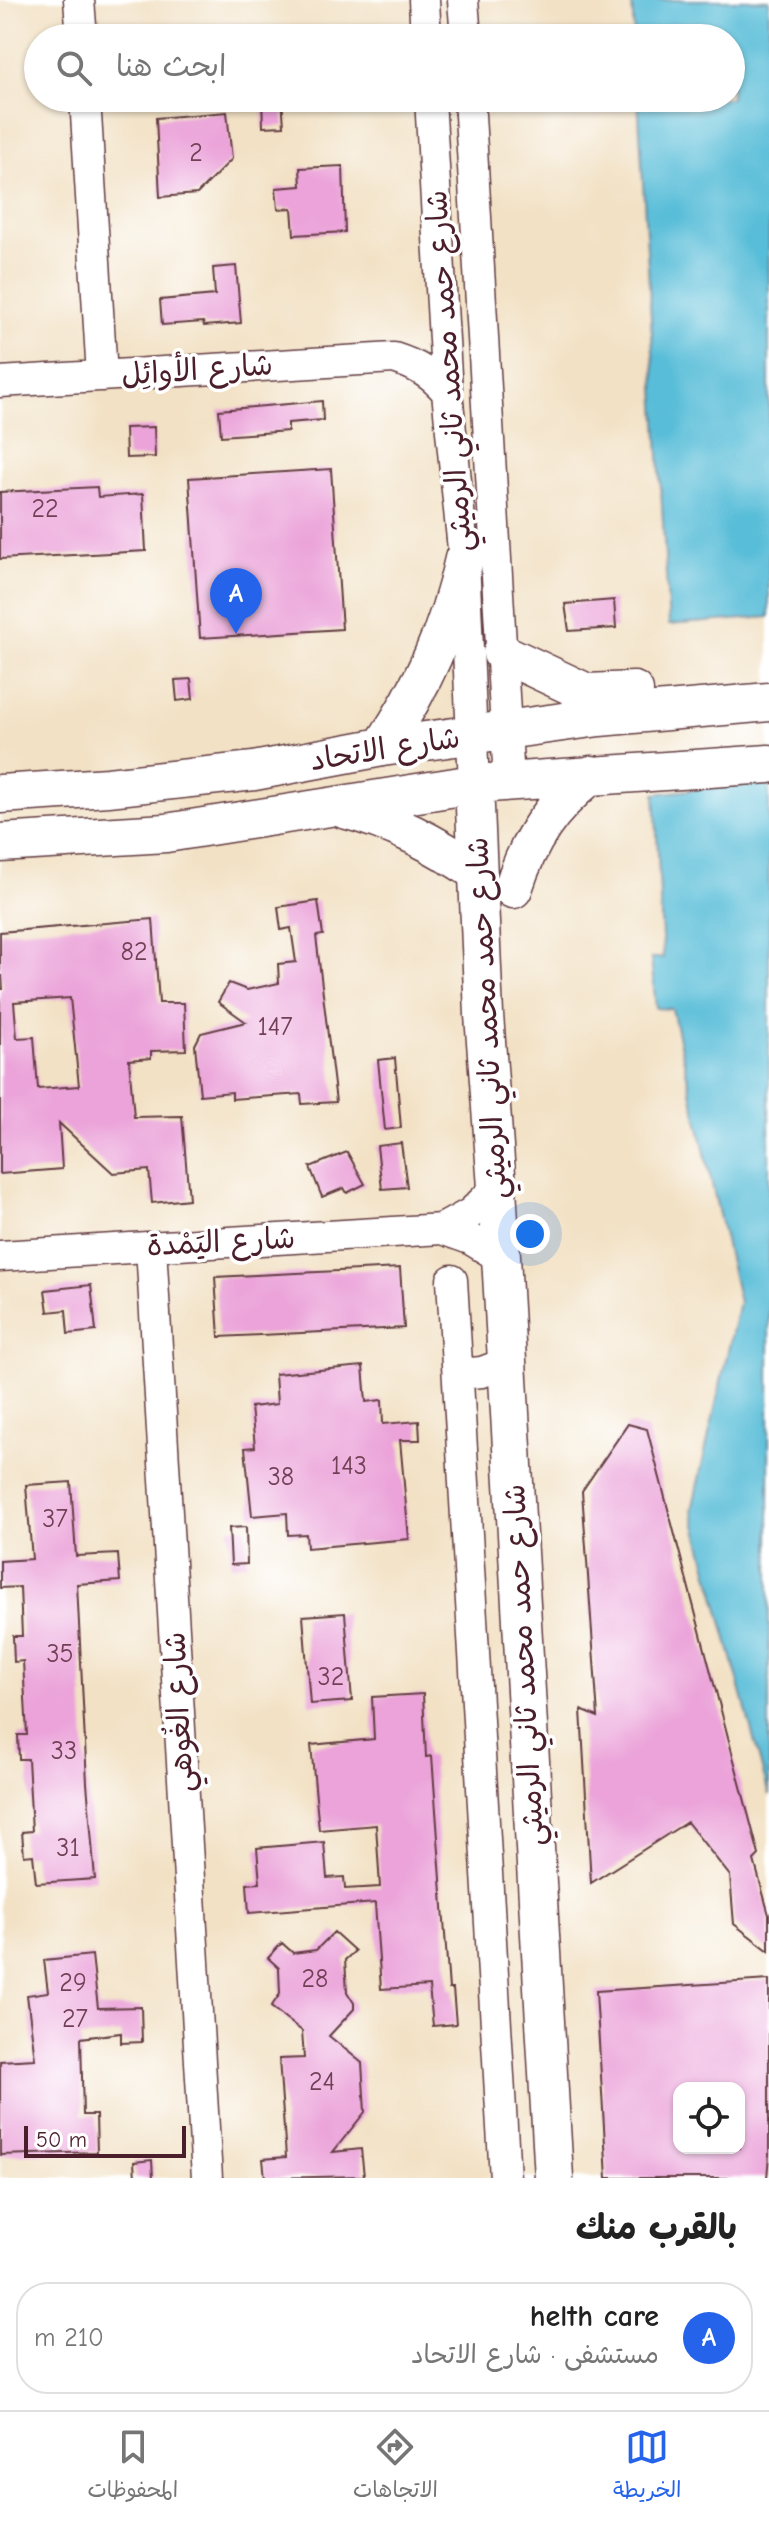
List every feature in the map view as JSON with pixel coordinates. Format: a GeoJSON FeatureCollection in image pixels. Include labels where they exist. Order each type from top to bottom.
{"type":"FeatureCollection","features":[{"type":"Feature","properties":{"kind":"main road"},"geometry":{"type":"LineString","coordinates":[[382,747],[403,716],[436,654],[464,559]]}},
{"type":"Feature","properties":{"kind":"main road"},"geometry":{"type":"LineString","coordinates":[[502,653],[587,693],[653,689],[680,698],[691,707]]}},
{"type":"Feature","properties":{"kind":"main road","name":"شارع الاتحاد"},"geometry":{"type":"LineString","coordinates":[[4,789],[108,787],[254,771],[382,747],[691,707],[769,702]]}},
{"type":"Feature","properties":{"kind":"main road","name":"شارع الاتحاد"},"geometry":{"type":"LineString","coordinates":[[0,843],[166,833],[492,783],[769,764]]}},
{"type":"Feature","properties":{"kind":"main road"},"geometry":{"type":"LineString","coordinates":[[513,889],[522,862],[551,812],[591,775]]}},
{"type":"Feature","properties":{"kind":"main road","name":"شارع حمد محمد ثاني الرميثي"},"geometry":{"type":"LineString","coordinates":[[492,783],[477,872],[554,2178]]}},
{"type":"Feature","properties":{"kind":"main road"},"geometry":{"type":"LineString","coordinates":[[333,806],[412,833],[477,872]]}},
{"type":"Feature","properties":{"kind":"street"},"geometry":{"type":"LineString","coordinates":[[79,0],[81,24]]}},
{"type":"Feature","properties":{"kind":"street"},"geometry":{"type":"LineString","coordinates":[[424,0],[425,24]]}},
{"type":"Feature","properties":{"kind":"street"},"geometry":{"type":"LineString","coordinates":[[463,0],[465,24]]}},
{"type":"Feature","properties":{"kind":"street"},"geometry":{"type":"LineString","coordinates":[[86,112],[102,376]]}},
{"type":"Feature","properties":{"kind":"street","name":"شارع حمد محمد ثاني الرميثي"},"geometry":{"type":"LineString","coordinates":[[431,112],[447,392],[464,559],[489,733],[492,783]]}},
{"type":"Feature","properties":{"kind":"street","name":"شارع حمد محمد ثاني الرميثي"},"geometry":{"type":"LineString","coordinates":[[470,112],[502,653],[489,733]]}},
{"type":"Feature","properties":{"kind":"street","name":"شارع الأوائِل"},"geometry":{"type":"LineString","coordinates":[[394,358],[426,338],[442,320]]}},
{"type":"Feature","properties":{"kind":"street","name":"شارع الأوائِل"},"geometry":{"type":"LineString","coordinates":[[0,382],[394,358],[418,367],[447,392]]}},
{"type":"Feature","properties":{"kind":"street","name":"شارع اليَمْدة"},"geometry":{"type":"LineString","coordinates":[[442,1229],[471,1213],[497,1187]]}},
{"type":"Feature","properties":{"kind":"street","name":"شارع اليَمْدة"},"geometry":{"type":"LineString","coordinates":[[0,1256],[442,1229],[470,1239],[501,1258]]}},
{"type":"Feature","properties":{"kind":"street","name":"شارع الغُوهي"},"geometry":{"type":"LineString","coordinates":[[151,1247],[207,2178]]}},
{"type":"Feature","properties":{"kind":"street"},"geometry":{"type":"LineString","coordinates":[[452,1280],[505,2178]]}},
{"type":"Feature","properties":{"kind":"street"},"geometry":{"type":"LineString","coordinates":[[458,1374],[482,1372],[506,1363]]}},
{"type":"Feature","properties":{"kind":"water"},"geometry":{"type":"Polygon","coordinates":[[[632,0],[769,0],[769,617],[669,625],[639,112],[745,112],[745,24],[633,24],[632,0]]]}},
{"type":"Feature","properties":{"kind":"water"},"geometry":{"type":"Polygon","coordinates":[[[769,781],[769,1795],[692,1510],[739,1302],[672,1009],[656,1008],[651,958],[663,958],[655,794],[769,781]]]}},
{"type":"Feature","properties":{"kind":"building"},"geometry":{"type":"Polygon","coordinates":[[[227,112],[232,159],[197,194],[160,197],[156,118],[227,112]]]}},
{"type":"Feature","properties":{"kind":"building"},"geometry":{"type":"Polygon","coordinates":[[[262,112],[283,112],[284,126],[263,127],[262,112]]]}},
{"type":"Feature","properties":{"kind":"building"},"geometry":{"type":"Polygon","coordinates":[[[343,166],[345,232],[294,235],[292,208],[278,209],[276,188],[301,186],[300,168],[343,166]]]}},
{"type":"Feature","properties":{"kind":"building"},"geometry":{"type":"Polygon","coordinates":[[[236,266],[241,323],[162,325],[160,300],[215,295],[213,268],[236,266]]]}},
{"type":"Feature","properties":{"kind":"building"},"geometry":{"type":"Polygon","coordinates":[[[322,401],[323,420],[288,423],[288,431],[221,436],[219,410],[322,401]]]}},
{"type":"Feature","properties":{"kind":"building"},"geometry":{"type":"Polygon","coordinates":[[[154,427],[155,457],[126,458],[125,428],[154,427]]]}},
{"type":"Feature","properties":{"kind":"building"},"geometry":{"type":"Polygon","coordinates":[[[331,469],[342,629],[200,638],[189,478],[331,469]]]}},
{"type":"Feature","properties":{"kind":"building"},"geometry":{"type":"Polygon","coordinates":[[[97,487],[98,497],[143,494],[146,551],[0,559],[0,492],[97,487]]]}},
{"type":"Feature","properties":{"kind":"building"},"geometry":{"type":"Polygon","coordinates":[[[614,600],[616,628],[569,631],[565,604],[614,600]]]}},
{"type":"Feature","properties":{"kind":"building"},"geometry":{"type":"Polygon","coordinates":[[[191,679],[193,699],[177,701],[175,680],[191,679]]]}},
{"type":"Feature","properties":{"kind":"building"},"geometry":{"type":"Polygon","coordinates":[[[318,901],[323,935],[316,936],[336,1102],[302,1104],[301,1094],[232,1099],[232,1092],[200,1095],[195,1045],[201,1033],[246,1022],[218,1002],[229,983],[247,990],[279,983],[278,964],[296,962],[291,928],[281,930],[278,907],[318,901]]]}},
{"type":"Feature","properties":{"kind":"building"},"geometry":{"type":"Polygon","coordinates":[[[153,919],[159,1003],[184,1003],[186,1050],[151,1051],[151,1058],[129,1060],[134,1117],[182,1116],[189,1199],[152,1203],[149,1170],[113,1173],[59,1123],[62,1169],[0,1174],[0,989],[3,989],[0,932],[153,919]],[[70,998],[14,1002],[17,1038],[34,1037],[38,1089],[79,1086],[70,998]]]}},
{"type":"Feature","properties":{"kind":"building"},"geometry":{"type":"Polygon","coordinates":[[[395,1058],[401,1128],[385,1130],[378,1060],[395,1058]]]}},
{"type":"Feature","properties":{"kind":"building"},"geometry":{"type":"Polygon","coordinates":[[[401,1143],[407,1187],[382,1189],[377,1146],[401,1143]]]}},
{"type":"Feature","properties":{"kind":"building"},"geometry":{"type":"Polygon","coordinates":[[[347,1152],[365,1184],[347,1193],[344,1188],[322,1197],[310,1167],[347,1152]]]}},
{"type":"Feature","properties":{"kind":"building"},"geometry":{"type":"Polygon","coordinates":[[[400,1268],[404,1328],[219,1337],[215,1277],[400,1268]]]}},
{"type":"Feature","properties":{"kind":"building"},"geometry":{"type":"Polygon","coordinates":[[[91,1285],[96,1331],[68,1334],[66,1310],[48,1312],[45,1290],[91,1285]]]}},
{"type":"Feature","properties":{"kind":"building"},"geometry":{"type":"Polygon","coordinates":[[[363,1366],[366,1402],[382,1400],[383,1424],[419,1421],[420,1440],[400,1440],[409,1539],[307,1548],[306,1534],[288,1535],[287,1513],[252,1516],[245,1448],[255,1447],[251,1407],[277,1404],[275,1374],[363,1366]]]}},
{"type":"Feature","properties":{"kind":"building"},"geometry":{"type":"Polygon","coordinates":[[[628,1424],[647,1429],[759,1855],[754,1860],[769,1915],[769,1951],[734,1924],[730,1876],[687,1822],[591,1883],[581,1710],[598,1717],[582,1491],[628,1424]]]}},
{"type":"Feature","properties":{"kind":"building"},"geometry":{"type":"Polygon","coordinates":[[[71,1482],[76,1556],[118,1554],[120,1581],[77,1584],[95,1879],[36,1883],[33,1855],[24,1856],[22,1832],[32,1831],[28,1759],[19,1759],[18,1735],[27,1735],[23,1661],[14,1662],[13,1636],[22,1636],[20,1587],[0,1588],[0,1561],[32,1559],[26,1485],[71,1482]]]}},
{"type":"Feature","properties":{"kind":"building"},"geometry":{"type":"Polygon","coordinates":[[[246,1527],[247,1564],[231,1565],[229,1528],[246,1527]]]}},
{"type":"Feature","properties":{"kind":"building"},"geometry":{"type":"Polygon","coordinates":[[[345,1613],[352,1701],[310,1704],[303,1616],[345,1613]]]}},
{"type":"Feature","properties":{"kind":"building"},"geometry":{"type":"Polygon","coordinates":[[[423,1694],[426,1757],[432,1756],[449,1989],[453,1989],[456,2024],[433,2026],[429,1986],[381,1989],[375,1903],[249,1913],[247,1884],[260,1883],[257,1848],[324,1842],[327,1878],[344,1877],[345,1889],[380,1887],[376,1825],[319,1830],[311,1745],[374,1739],[372,1697],[423,1694]]]}},
{"type":"Feature","properties":{"kind":"building"},"geometry":{"type":"Polygon","coordinates":[[[334,1932],[355,1951],[345,1960],[347,1992],[354,2009],[329,2036],[362,2063],[365,2112],[333,2152],[361,2149],[364,2176],[265,2178],[263,2159],[286,2157],[279,2059],[304,2058],[302,2031],[271,2007],[280,1994],[279,1968],[268,1958],[282,1943],[293,1953],[316,1950],[334,1932]]]}},
{"type":"Feature","properties":{"kind":"building"},"geometry":{"type":"Polygon","coordinates":[[[92,1955],[98,2008],[141,2007],[142,2042],[121,2043],[121,2033],[81,2038],[83,2115],[96,2115],[97,2152],[0,2155],[0,2061],[35,2059],[27,1995],[48,1992],[44,1960],[92,1955]]]}},
{"type":"Feature","properties":{"kind":"building"},"geometry":{"type":"Polygon","coordinates":[[[769,1980],[767,2178],[607,2178],[596,1991],[769,1980]]]}},
{"type":"Feature","properties":{"kind":"building"},"geometry":{"type":"Polygon","coordinates":[[[152,2160],[153,2178],[135,2178],[134,2162],[152,2160]]]}},
{"type":"Feature","properties":{"kind":"place","name":"helth care"},"geometry":{"type":"Point","coordinates":[236,634]}}]}
